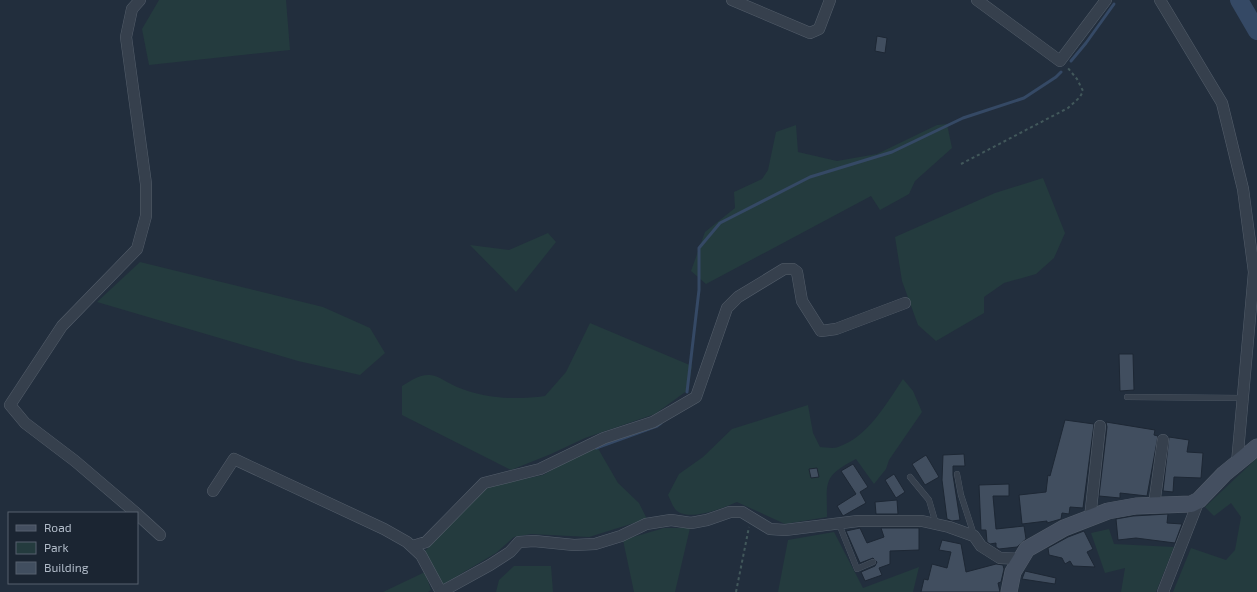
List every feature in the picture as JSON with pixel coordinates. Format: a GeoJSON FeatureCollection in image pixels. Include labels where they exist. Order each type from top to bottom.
{"type":"FeatureCollection","features":[{"type":"Feature","properties":{"kind":"street"},"geometry":{"type":"LineString","coordinates":[[134,512],[75,461],[25,423],[10,406],[62,326],[138,249],[146,216],[146,184],[126,37],[132,9],[140,0]]}},
{"type":"Feature","properties":{"kind":"street"},"geometry":{"type":"LineString","coordinates":[[732,0],[810,33],[819,29],[830,0]]}},
{"type":"Feature","properties":{"kind":"street"},"geometry":{"type":"LineString","coordinates":[[977,0],[1060,61],[1106,0]]}},
{"type":"Feature","properties":{"kind":"street"},"geometry":{"type":"LineString","coordinates":[[1009,592],[1013,572],[1027,549],[1064,528],[1108,511],[1136,506],[1191,504],[1199,500],[1224,474],[1247,455],[1243,398],[1254,272],[1243,189],[1222,103],[1160,0]]}},
{"type":"Feature","properties":{"kind":"street"},"geometry":{"type":"LineString","coordinates":[[413,546],[426,542],[484,483],[540,469],[604,438],[653,422],[696,397],[727,308],[738,297],[784,269],[793,269],[797,272],[802,301],[821,331],[836,329],[904,303]]}},
{"type":"Feature","properties":{"kind":"street"},"geometry":{"type":"LineString","coordinates":[[1090,518],[1100,426]]}},
{"type":"Feature","properties":{"kind":"street"},"geometry":{"type":"LineString","coordinates":[[1154,505],[1163,440]]}},
{"type":"Feature","properties":{"kind":"street"},"geometry":{"type":"LineString","coordinates":[[213,491],[234,459],[384,529],[413,546],[421,555],[441,592],[490,565],[510,552],[519,542],[534,541],[574,545],[595,544],[620,536],[646,524],[671,520],[691,523],[707,520],[730,512],[742,512],[770,529],[890,520],[922,520],[974,536],[981,546],[1000,558],[1021,559]]}},
{"type":"Feature","properties":{"kind":"street"},"geometry":{"type":"LineString","coordinates":[[1162,592],[1199,500]]}},
{"type":"Feature","properties":{"kind":"street"},"geometry":{"type":"LineString","coordinates":[[138,516],[160,535]]}},
{"type":"Feature","properties":{"kind":"lane"},"geometry":{"type":"LineString","coordinates":[[1127,397],[1243,398]]}},
{"type":"Feature","properties":{"kind":"lane"},"geometry":{"type":"LineString","coordinates":[[956,474],[974,536]]}},
{"type":"Feature","properties":{"kind":"lane"},"geometry":{"type":"LineString","coordinates":[[910,477],[929,500],[936,524]]}},
{"type":"Feature","properties":{"kind":"lane"},"geometry":{"type":"LineString","coordinates":[[839,524],[857,569],[873,562]]}},
{"type":"Feature","properties":{"kind":"path"},"geometry":{"type":"LineString","coordinates":[[961,164],[1068,108],[1080,97],[1083,91],[1077,78],[1060,61]]}},
{"type":"Feature","properties":{"kind":"path"},"geometry":{"type":"LineString","coordinates":[[736,592],[751,518]]}},
{"type":"Feature","properties":{"kind":"green space"},"geometry":{"type":"Polygon","coordinates":[[[159,0],[286,0],[290,50],[149,65],[142,29],[159,0]]]}},
{"type":"Feature","properties":{"kind":"green space"},"geometry":{"type":"Polygon","coordinates":[[[947,124],[952,148],[915,181],[909,194],[880,210],[871,196],[706,284],[691,271],[705,232],[735,208],[734,192],[762,179],[768,170],[776,132],[796,125],[798,152],[837,161],[877,154],[937,125],[947,124]]]}},
{"type":"Feature","properties":{"kind":"green space"},"geometry":{"type":"Polygon","coordinates":[[[1043,178],[1065,233],[1054,258],[1036,274],[1004,283],[984,297],[984,313],[936,341],[918,325],[902,281],[895,237],[995,193],[1043,178]]]}},
{"type":"Feature","properties":{"kind":"green space"},"geometry":{"type":"Polygon","coordinates":[[[548,233],[556,242],[516,292],[470,245],[509,250],[548,233]]]}},
{"type":"Feature","properties":{"kind":"green space"},"geometry":{"type":"Polygon","coordinates":[[[140,262],[323,307],[370,328],[385,353],[360,375],[298,361],[97,302],[140,262]]]}},
{"type":"Feature","properties":{"kind":"green space"},"geometry":{"type":"Polygon","coordinates":[[[590,323],[692,366],[688,390],[655,414],[585,438],[511,470],[402,415],[402,386],[415,378],[426,375],[436,376],[454,386],[468,391],[501,398],[545,396],[566,372],[590,323]]]}},
{"type":"Feature","properties":{"kind":"green space"},"geometry":{"type":"Polygon","coordinates":[[[903,379],[913,391],[922,412],[889,460],[886,469],[874,484],[856,459],[845,465],[832,476],[827,488],[827,517],[785,524],[737,502],[714,511],[696,515],[681,513],[673,506],[668,495],[679,474],[703,457],[732,429],[808,405],[813,433],[820,447],[836,448],[849,442],[867,428],[883,409],[903,379]]]}},
{"type":"Feature","properties":{"kind":"green space"},"geometry":{"type":"Polygon","coordinates":[[[596,445],[618,483],[639,503],[647,519],[589,537],[531,534],[514,537],[496,553],[442,585],[425,551],[487,487],[543,475],[596,445]]]}},
{"type":"Feature","properties":{"kind":"green space"},"geometry":{"type":"Polygon","coordinates":[[[1257,458],[1257,592],[1173,592],[1191,548],[1226,560],[1235,550],[1241,517],[1231,503],[1214,516],[1205,507],[1257,458]]]}},
{"type":"Feature","properties":{"kind":"green space"},"geometry":{"type":"Polygon","coordinates":[[[664,528],[690,528],[675,592],[634,592],[623,540],[664,528]]]}},
{"type":"Feature","properties":{"kind":"green space"},"geometry":{"type":"Polygon","coordinates":[[[1109,529],[1114,544],[1174,547],[1156,592],[1121,592],[1125,568],[1105,573],[1091,533],[1109,529]]]}},
{"type":"Feature","properties":{"kind":"green space"},"geometry":{"type":"Polygon","coordinates":[[[834,532],[863,588],[919,567],[913,592],[778,592],[788,540],[834,532]]]}},
{"type":"Feature","properties":{"kind":"green space"},"geometry":{"type":"Polygon","coordinates":[[[514,566],[551,566],[553,592],[496,592],[499,580],[514,566]]]}},
{"type":"Feature","properties":{"kind":"green space"},"geometry":{"type":"Polygon","coordinates":[[[425,572],[431,590],[428,592],[383,592],[425,572]]]}},
{"type":"Feature","properties":{"kind":"building"},"geometry":{"type":"Polygon","coordinates":[[[877,36],[887,38],[885,53],[875,51],[877,36]]]}},
{"type":"Feature","properties":{"kind":"building"},"geometry":{"type":"Polygon","coordinates":[[[1119,354],[1133,354],[1134,390],[1120,391],[1119,354]]]}},
{"type":"Feature","properties":{"kind":"building"},"geometry":{"type":"Polygon","coordinates":[[[1065,420],[1094,424],[1083,508],[1070,507],[1069,514],[1062,513],[1061,519],[1047,523],[1047,521],[1022,524],[1019,495],[1046,492],[1048,475],[1050,476],[1065,420]]]}},
{"type":"Feature","properties":{"kind":"building"},"geometry":{"type":"Polygon","coordinates":[[[1106,422],[1155,430],[1154,435],[1158,436],[1147,496],[1120,493],[1120,498],[1099,496],[1107,427],[1106,422]]]}},
{"type":"Feature","properties":{"kind":"building"},"geometry":{"type":"Polygon","coordinates":[[[1169,437],[1189,440],[1187,452],[1203,453],[1201,478],[1174,477],[1173,492],[1163,491],[1169,437]]]}},
{"type":"Feature","properties":{"kind":"building"},"geometry":{"type":"Polygon","coordinates":[[[964,454],[965,466],[953,466],[960,520],[952,521],[947,519],[942,480],[943,455],[964,454]]]}},
{"type":"Feature","properties":{"kind":"building"},"geometry":{"type":"Polygon","coordinates":[[[926,455],[939,477],[925,485],[912,464],[926,455]]]}},
{"type":"Feature","properties":{"kind":"building"},"geometry":{"type":"Polygon","coordinates":[[[853,464],[868,487],[860,492],[866,503],[843,516],[837,506],[856,494],[841,471],[853,464]]]}},
{"type":"Feature","properties":{"kind":"building"},"geometry":{"type":"Polygon","coordinates":[[[817,468],[819,477],[811,478],[809,469],[817,468]]]}},
{"type":"Feature","properties":{"kind":"building"},"geometry":{"type":"Polygon","coordinates":[[[894,474],[905,492],[896,498],[885,480],[894,474]]]}},
{"type":"Feature","properties":{"kind":"building"},"geometry":{"type":"Polygon","coordinates":[[[1009,484],[1009,496],[993,496],[996,529],[1024,526],[1026,539],[1017,547],[999,549],[996,547],[996,543],[990,544],[987,542],[986,530],[981,530],[979,485],[1009,484]]]}},
{"type":"Feature","properties":{"kind":"building"},"geometry":{"type":"Polygon","coordinates":[[[897,500],[898,514],[876,514],[875,502],[897,500]]]}},
{"type":"Feature","properties":{"kind":"building"},"geometry":{"type":"Polygon","coordinates":[[[1168,514],[1167,523],[1182,524],[1175,543],[1136,538],[1118,540],[1116,519],[1133,516],[1168,514]]]}},
{"type":"Feature","properties":{"kind":"building"},"geometry":{"type":"Polygon","coordinates":[[[860,528],[867,543],[884,537],[881,528],[919,528],[919,550],[890,551],[890,564],[879,568],[882,575],[865,581],[861,572],[875,566],[877,562],[873,558],[860,563],[846,531],[860,528]]]}},
{"type":"Feature","properties":{"kind":"building"},"geometry":{"type":"Polygon","coordinates":[[[1084,531],[1093,549],[1087,552],[1095,567],[1073,566],[1070,561],[1065,564],[1062,558],[1049,555],[1048,548],[1068,537],[1084,531]]]}},
{"type":"Feature","properties":{"kind":"building"},"geometry":{"type":"Polygon","coordinates":[[[942,540],[961,544],[966,572],[996,564],[1003,565],[1004,569],[1001,582],[998,583],[1000,592],[921,592],[924,579],[928,580],[932,564],[947,568],[951,552],[939,550],[942,540]]]}},
{"type":"Feature","properties":{"kind":"building"},"geometry":{"type":"Polygon","coordinates":[[[1025,571],[1056,578],[1055,584],[1022,579],[1025,571]]]}},
{"type":"Feature","properties":{"kind":"waterway"},"geometry":{"type":"LineString","coordinates":[[1239,0],[1257,31]]}},
{"type":"Feature","properties":{"kind":"waterway"},"geometry":{"type":"LineString","coordinates":[[1071,61],[1114,4]]}},
{"type":"Feature","properties":{"kind":"waterway"},"geometry":{"type":"LineString","coordinates":[[687,392],[699,290],[699,248],[720,223],[810,177],[892,152],[963,118],[1024,98],[1056,77],[1061,72]]}},
{"type":"Feature","properties":{"kind":"waterway"},"geometry":{"type":"LineString","coordinates":[[596,448],[657,426],[661,423]]}}]}
